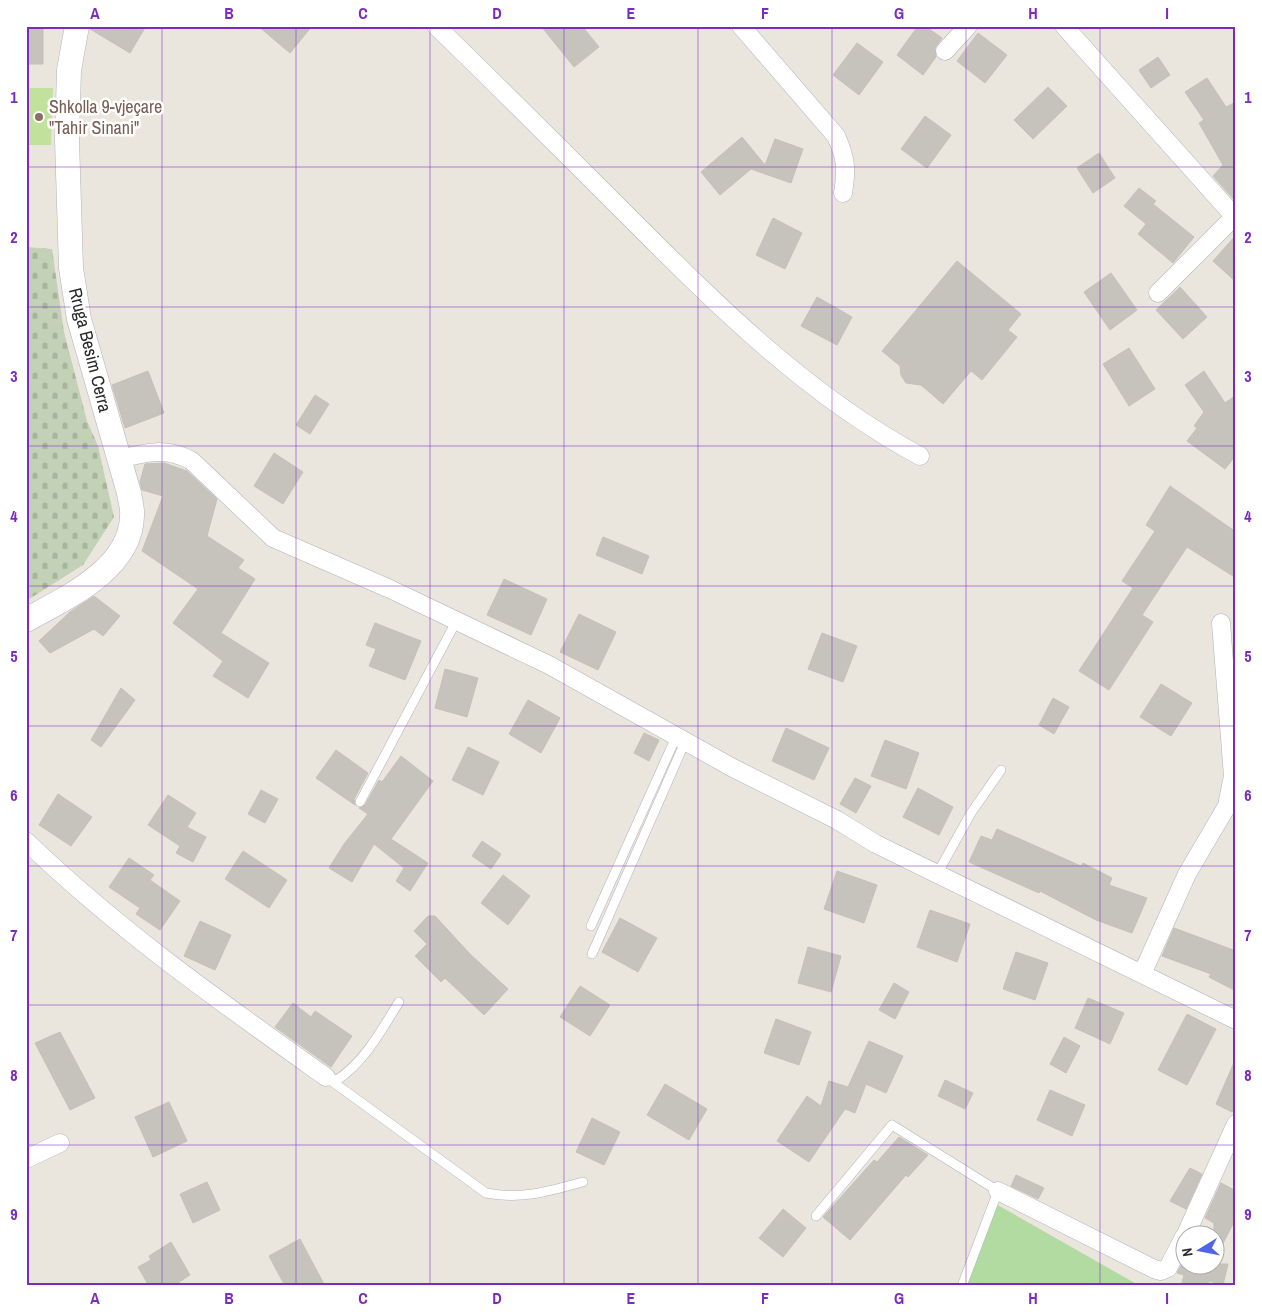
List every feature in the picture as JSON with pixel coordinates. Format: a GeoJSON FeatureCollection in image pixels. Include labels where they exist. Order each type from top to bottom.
{"type":"FeatureCollection","features":[{"type":"Feature","properties":{"kind":"street","name":"Rruga Besim Cerra"},"geometry":{"type":"LineString","coordinates":[[26,620],[75,592],[104,570],[119,554],[128,536],[132,516],[129,493],[120,459],[78,319],[71,268],[68,80],[77,26]]}},
{"type":"Feature","properties":{"kind":"street"},"geometry":{"type":"LineString","coordinates":[[436,26],[528,115],[719,307],[835,404],[877,433],[920,456]]}},
{"type":"Feature","properties":{"kind":"street"},"geometry":{"type":"LineString","coordinates":[[741,26],[836,136],[845,156],[846,175],[842,193]]}},
{"type":"Feature","properties":{"kind":"street"},"geometry":{"type":"LineString","coordinates":[[945,52],[968,26]]}},
{"type":"Feature","properties":{"kind":"street"},"geometry":{"type":"LineString","coordinates":[[1064,26],[1235,215],[1158,293]]}},
{"type":"Feature","properties":{"kind":"street"},"geometry":{"type":"LineString","coordinates":[[120,459],[141,454],[176,452],[192,461],[273,538],[457,620],[549,665],[680,739],[829,816],[876,844],[1236,1020]]}},
{"type":"Feature","properties":{"kind":"street"},"geometry":{"type":"LineString","coordinates":[[1142,974],[1187,874],[1226,806],[1233,776],[1221,623]]}},
{"type":"Feature","properties":{"kind":"street"},"geometry":{"type":"LineString","coordinates":[[26,841],[71,884],[134,937],[326,1077]]}},
{"type":"Feature","properties":{"kind":"street"},"geometry":{"type":"LineString","coordinates":[[1190,1224],[1236,1124]]}},
{"type":"Feature","properties":{"kind":"street"},"geometry":{"type":"LineString","coordinates":[[26,1159],[60,1143]]}},
{"type":"Feature","properties":{"kind":"street"},"geometry":{"type":"LineString","coordinates":[[998,1191],[1154,1269],[1161,1271],[1168,1268],[1174,1257]]}},
{"type":"Feature","properties":{"kind":"lane"},"geometry":{"type":"LineString","coordinates":[[360,802],[457,620]]}},
{"type":"Feature","properties":{"kind":"lane"},"geometry":{"type":"LineString","coordinates":[[591,926],[680,739]]}},
{"type":"Feature","properties":{"kind":"lane"},"geometry":{"type":"LineString","coordinates":[[592,954],[680,739]]}},
{"type":"Feature","properties":{"kind":"lane"},"geometry":{"type":"LineString","coordinates":[[937,874],[971,813],[1001,770]]}},
{"type":"Feature","properties":{"kind":"lane"},"geometry":{"type":"LineString","coordinates":[[326,1077],[337,1080],[351,1071],[379,1036],[399,1002]]}},
{"type":"Feature","properties":{"kind":"lane"},"geometry":{"type":"LineString","coordinates":[[326,1077],[486,1193],[508,1197],[539,1194],[583,1182]]}},
{"type":"Feature","properties":{"kind":"lane"},"geometry":{"type":"LineString","coordinates":[[816,1216],[892,1125],[998,1191],[962,1286]]}},
{"type":"Feature","properties":{"kind":"green space"},"geometry":{"type":"Polygon","coordinates":[[[26,88],[53,88],[51,145],[26,145],[26,88]]]}},
{"type":"Feature","properties":{"kind":"green space"},"geometry":{"type":"Polygon","coordinates":[[[26,247],[52,249],[64,332],[87,421],[98,446],[114,517],[83,565],[26,601],[26,247]]]}},
{"type":"Feature","properties":{"kind":"green space"},"geometry":{"type":"Polygon","coordinates":[[[996,1204],[1140,1286],[963,1286],[996,1204]]]}},
{"type":"Feature","properties":{"kind":"building"},"geometry":{"type":"Polygon","coordinates":[[[26,26],[43,26],[43,64],[26,64],[26,26]]]}},
{"type":"Feature","properties":{"kind":"building"},"geometry":{"type":"Polygon","coordinates":[[[90,26],[146,26],[130,53],[90,29],[90,26]]]}},
{"type":"Feature","properties":{"kind":"building"},"geometry":{"type":"Polygon","coordinates":[[[258,26],[312,26],[290,53],[258,26]]]}},
{"type":"Feature","properties":{"kind":"building"},"geometry":{"type":"Polygon","coordinates":[[[541,26],[582,26],[599,47],[574,67],[541,26]]]}},
{"type":"Feature","properties":{"kind":"building"},"geometry":{"type":"Polygon","coordinates":[[[918,26],[925,26],[942,38],[935,48],[936,57],[923,75],[897,55],[918,26]]]}},
{"type":"Feature","properties":{"kind":"building"},"geometry":{"type":"Polygon","coordinates":[[[978,33],[1007,55],[985,83],[957,61],[978,33]]]}},
{"type":"Feature","properties":{"kind":"building"},"geometry":{"type":"Polygon","coordinates":[[[857,43],[883,62],[859,95],[833,75],[857,43]]]}},
{"type":"Feature","properties":{"kind":"building"},"geometry":{"type":"Polygon","coordinates":[[[1158,57],[1170,75],[1151,88],[1139,70],[1158,57]]]}},
{"type":"Feature","properties":{"kind":"building"},"geometry":{"type":"Polygon","coordinates":[[[1207,78],[1226,107],[1236,102],[1236,202],[1213,176],[1223,165],[1199,123],[1204,120],[1185,92],[1207,78]]]}},
{"type":"Feature","properties":{"kind":"building"},"geometry":{"type":"Polygon","coordinates":[[[1048,87],[1067,106],[1033,139],[1014,120],[1048,87]]]}},
{"type":"Feature","properties":{"kind":"building"},"geometry":{"type":"Polygon","coordinates":[[[925,116],[951,135],[927,168],[901,149],[925,116]]]}},
{"type":"Feature","properties":{"kind":"building"},"geometry":{"type":"Polygon","coordinates":[[[742,137],[765,165],[775,139],[803,149],[791,183],[751,169],[720,195],[701,172],[742,137]]]}},
{"type":"Feature","properties":{"kind":"building"},"geometry":{"type":"Polygon","coordinates":[[[1099,153],[1115,178],[1093,193],[1077,168],[1099,153]]]}},
{"type":"Feature","properties":{"kind":"building"},"geometry":{"type":"Polygon","coordinates":[[[1139,188],[1156,201],[1153,204],[1194,237],[1173,263],[1138,234],[1146,224],[1124,206],[1139,188]]]}},
{"type":"Feature","properties":{"kind":"building"},"geometry":{"type":"Polygon","coordinates":[[[773,218],[802,233],[785,269],[756,255],[773,218]]]}},
{"type":"Feature","properties":{"kind":"building"},"geometry":{"type":"Polygon","coordinates":[[[1236,235],[1236,282],[1213,261],[1236,235]]]}},
{"type":"Feature","properties":{"kind":"building"},"geometry":{"type":"Polygon","coordinates":[[[957,261],[1021,314],[1008,330],[1017,337],[982,380],[971,371],[943,404],[921,385],[906,383],[901,375],[900,366],[882,351],[957,261]]]}},
{"type":"Feature","properties":{"kind":"building"},"geometry":{"type":"Polygon","coordinates":[[[1111,273],[1137,310],[1110,330],[1084,292],[1111,273]]]}},
{"type":"Feature","properties":{"kind":"building"},"geometry":{"type":"Polygon","coordinates":[[[1180,287],[1207,317],[1183,339],[1156,310],[1180,287]]]}},
{"type":"Feature","properties":{"kind":"building"},"geometry":{"type":"Polygon","coordinates":[[[817,297],[852,317],[837,345],[801,326],[817,297]]]}},
{"type":"Feature","properties":{"kind":"building"},"geometry":{"type":"Polygon","coordinates":[[[1129,348],[1155,389],[1129,406],[1103,364],[1129,348]]]}},
{"type":"Feature","properties":{"kind":"building"},"geometry":{"type":"Polygon","coordinates":[[[148,371],[164,413],[125,428],[112,385],[148,371]]]}},
{"type":"Feature","properties":{"kind":"building"},"geometry":{"type":"Polygon","coordinates":[[[1204,371],[1225,403],[1236,395],[1236,455],[1225,469],[1187,441],[1197,428],[1194,426],[1204,412],[1185,385],[1204,371]]]}},
{"type":"Feature","properties":{"kind":"building"},"geometry":{"type":"Polygon","coordinates":[[[315,395],[329,404],[310,434],[296,425],[315,395]]]}},
{"type":"Feature","properties":{"kind":"building"},"geometry":{"type":"Polygon","coordinates":[[[274,453],[303,472],[283,504],[254,486],[274,453]]]}},
{"type":"Feature","properties":{"kind":"building"},"geometry":{"type":"Polygon","coordinates":[[[164,463],[187,471],[217,499],[207,536],[244,560],[238,568],[255,579],[221,633],[269,663],[248,698],[213,676],[223,661],[173,623],[198,589],[142,551],[163,496],[142,490],[140,482],[145,464],[164,463]]]}},
{"type":"Feature","properties":{"kind":"building"},"geometry":{"type":"Polygon","coordinates":[[[1170,486],[1236,532],[1236,578],[1187,547],[1142,615],[1153,622],[1109,690],[1079,671],[1133,588],[1122,581],[1155,531],[1146,525],[1170,486]]]}},
{"type":"Feature","properties":{"kind":"building"},"geometry":{"type":"Polygon","coordinates":[[[603,537],[649,556],[642,574],[596,555],[603,537]]]}},
{"type":"Feature","properties":{"kind":"building"},"geometry":{"type":"Polygon","coordinates":[[[504,579],[547,599],[531,635],[487,615],[504,579]]]}},
{"type":"Feature","properties":{"kind":"building"},"geometry":{"type":"Polygon","coordinates":[[[94,596],[120,616],[103,636],[94,629],[50,653],[39,641],[70,612],[94,596]]]}},
{"type":"Feature","properties":{"kind":"building"},"geometry":{"type":"Polygon","coordinates":[[[579,614],[616,632],[598,670],[560,652],[579,614]]]}},
{"type":"Feature","properties":{"kind":"building"},"geometry":{"type":"Polygon","coordinates":[[[375,623],[421,641],[405,680],[369,666],[376,649],[366,645],[375,623]]]}},
{"type":"Feature","properties":{"kind":"building"},"geometry":{"type":"Polygon","coordinates":[[[822,633],[857,646],[843,682],[808,669],[822,633]]]}},
{"type":"Feature","properties":{"kind":"building"},"geometry":{"type":"Polygon","coordinates":[[[445,669],[478,678],[467,717],[435,708],[445,669]]]}},
{"type":"Feature","properties":{"kind":"building"},"geometry":{"type":"Polygon","coordinates":[[[1161,684],[1192,703],[1171,736],[1140,717],[1161,684]]]}},
{"type":"Feature","properties":{"kind":"building"},"geometry":{"type":"Polygon","coordinates":[[[121,688],[135,700],[101,747],[91,740],[121,688]]]}},
{"type":"Feature","properties":{"kind":"building"},"geometry":{"type":"Polygon","coordinates":[[[1053,698],[1069,707],[1054,734],[1039,725],[1053,698]]]}},
{"type":"Feature","properties":{"kind":"building"},"geometry":{"type":"Polygon","coordinates":[[[528,700],[560,718],[541,753],[509,734],[528,700]]]}},
{"type":"Feature","properties":{"kind":"building"},"geometry":{"type":"Polygon","coordinates":[[[786,728],[829,748],[814,780],[772,761],[786,728]]]}},
{"type":"Feature","properties":{"kind":"building"},"geometry":{"type":"Polygon","coordinates":[[[644,733],[659,740],[649,761],[634,753],[644,733]]]}},
{"type":"Feature","properties":{"kind":"building"},"geometry":{"type":"Polygon","coordinates":[[[885,740],[919,753],[906,789],[871,776],[885,740]]]}},
{"type":"Feature","properties":{"kind":"building"},"geometry":{"type":"Polygon","coordinates":[[[468,747],[499,762],[483,795],[452,780],[468,747]]]}},
{"type":"Feature","properties":{"kind":"building"},"geometry":{"type":"Polygon","coordinates":[[[336,750],[368,773],[354,799],[355,805],[316,778],[336,750]]]}},
{"type":"Feature","properties":{"kind":"building"},"geometry":{"type":"Polygon","coordinates":[[[401,756],[433,781],[391,839],[428,863],[410,891],[396,881],[404,868],[374,844],[352,882],[329,868],[344,844],[368,814],[359,808],[365,805],[379,780],[382,782],[401,756]]]}},
{"type":"Feature","properties":{"kind":"building"},"geometry":{"type":"Polygon","coordinates":[[[855,778],[871,786],[856,813],[840,804],[855,778]]]}},
{"type":"Feature","properties":{"kind":"building"},"geometry":{"type":"Polygon","coordinates":[[[918,788],[953,807],[939,835],[903,817],[918,788]]]}},
{"type":"Feature","properties":{"kind":"building"},"geometry":{"type":"Polygon","coordinates":[[[261,790],[278,799],[265,823],[248,814],[261,790]]]}},
{"type":"Feature","properties":{"kind":"building"},"geometry":{"type":"Polygon","coordinates":[[[58,794],[92,817],[71,846],[39,825],[58,794]]]}},
{"type":"Feature","properties":{"kind":"building"},"geometry":{"type":"Polygon","coordinates":[[[168,795],[196,813],[187,827],[206,837],[193,862],[176,853],[180,846],[148,825],[168,795]]]}},
{"type":"Feature","properties":{"kind":"building"},"geometry":{"type":"Polygon","coordinates":[[[997,829],[1081,866],[1083,863],[1112,878],[1109,885],[1147,898],[1132,933],[1096,920],[1040,891],[1039,893],[969,862],[981,836],[992,840],[997,829]]]}},
{"type":"Feature","properties":{"kind":"building"},"geometry":{"type":"Polygon","coordinates":[[[482,841],[501,854],[491,869],[472,856],[482,841]]]}},
{"type":"Feature","properties":{"kind":"building"},"geometry":{"type":"Polygon","coordinates":[[[243,851],[287,880],[269,908],[225,879],[243,851]]]}},
{"type":"Feature","properties":{"kind":"building"},"geometry":{"type":"Polygon","coordinates":[[[129,858],[154,875],[150,880],[180,901],[160,930],[136,914],[140,908],[109,887],[129,858]]]}},
{"type":"Feature","properties":{"kind":"building"},"geometry":{"type":"Polygon","coordinates":[[[837,871],[877,885],[864,923],[824,909],[837,871]]]}},
{"type":"Feature","properties":{"kind":"building"},"geometry":{"type":"Polygon","coordinates":[[[503,875],[530,896],[508,925],[481,903],[503,875]]]}},
{"type":"Feature","properties":{"kind":"building"},"geometry":{"type":"Polygon","coordinates":[[[930,910],[970,924],[957,962],[917,947],[930,910]]]}},
{"type":"Feature","properties":{"kind":"building"},"geometry":{"type":"Polygon","coordinates":[[[428,916],[435,916],[470,954],[508,989],[484,1015],[445,978],[441,982],[415,956],[427,944],[414,931],[428,916]]]}},
{"type":"Feature","properties":{"kind":"building"},"geometry":{"type":"Polygon","coordinates":[[[620,918],[657,938],[638,972],[602,952],[620,918]]]}},
{"type":"Feature","properties":{"kind":"building"},"geometry":{"type":"Polygon","coordinates":[[[200,921],[231,935],[215,970],[184,956],[200,921]]]}},
{"type":"Feature","properties":{"kind":"building"},"geometry":{"type":"Polygon","coordinates":[[[1174,928],[1236,951],[1236,991],[1209,977],[1211,974],[1162,956],[1174,928]]]}},
{"type":"Feature","properties":{"kind":"building"},"geometry":{"type":"Polygon","coordinates":[[[808,947],[841,956],[831,992],[798,983],[808,947]]]}},
{"type":"Feature","properties":{"kind":"building"},"geometry":{"type":"Polygon","coordinates":[[[1016,952],[1048,963],[1035,1000],[1003,989],[1016,952]]]}},
{"type":"Feature","properties":{"kind":"building"},"geometry":{"type":"Polygon","coordinates":[[[894,983],[909,992],[895,1019],[879,1010],[894,983]]]}},
{"type":"Feature","properties":{"kind":"building"},"geometry":{"type":"Polygon","coordinates":[[[580,986],[610,1005],[590,1036],[560,1017],[580,986]]]}},
{"type":"Feature","properties":{"kind":"building"},"geometry":{"type":"Polygon","coordinates":[[[1088,998],[1124,1013],[1110,1044],[1075,1028],[1088,998]]]}},
{"type":"Feature","properties":{"kind":"building"},"geometry":{"type":"Polygon","coordinates":[[[293,1003],[311,1017],[315,1011],[352,1036],[331,1067],[275,1027],[293,1003]]]}},
{"type":"Feature","properties":{"kind":"building"},"geometry":{"type":"Polygon","coordinates":[[[1187,1014],[1216,1029],[1187,1085],[1158,1070],[1187,1014]]]}},
{"type":"Feature","properties":{"kind":"building"},"geometry":{"type":"Polygon","coordinates":[[[776,1019],[811,1032],[799,1065],[764,1053],[776,1019]]]}},
{"type":"Feature","properties":{"kind":"building"},"geometry":{"type":"Polygon","coordinates":[[[60,1032],[95,1098],[70,1110],[35,1043],[60,1032]]]}},
{"type":"Feature","properties":{"kind":"building"},"geometry":{"type":"Polygon","coordinates":[[[1064,1037],[1080,1046],[1066,1073],[1050,1064],[1064,1037]]]}},
{"type":"Feature","properties":{"kind":"building"},"geometry":{"type":"Polygon","coordinates":[[[869,1041],[903,1056],[886,1093],[866,1084],[855,1113],[845,1109],[809,1162],[777,1141],[807,1096],[821,1106],[829,1081],[848,1087],[869,1041]]]}},
{"type":"Feature","properties":{"kind":"building"},"geometry":{"type":"Polygon","coordinates":[[[1236,1058],[1236,1102],[1232,1112],[1216,1104],[1236,1058]]]}},
{"type":"Feature","properties":{"kind":"building"},"geometry":{"type":"Polygon","coordinates":[[[945,1080],[973,1093],[965,1109],[938,1096],[945,1080]]]}},
{"type":"Feature","properties":{"kind":"building"},"geometry":{"type":"Polygon","coordinates":[[[665,1084],[707,1109],[689,1140],[647,1115],[665,1084]]]}},
{"type":"Feature","properties":{"kind":"building"},"geometry":{"type":"Polygon","coordinates":[[[1050,1090],[1085,1105],[1072,1136],[1037,1120],[1050,1090]]]}},
{"type":"Feature","properties":{"kind":"building"},"geometry":{"type":"Polygon","coordinates":[[[169,1102],[187,1141],[153,1157],[135,1117],[169,1102]]]}},
{"type":"Feature","properties":{"kind":"building"},"geometry":{"type":"Polygon","coordinates":[[[592,1118],[620,1132],[604,1165],[576,1152],[592,1118]]]}},
{"type":"Feature","properties":{"kind":"building"},"geometry":{"type":"Polygon","coordinates":[[[899,1137],[928,1155],[908,1177],[906,1175],[850,1240],[823,1217],[874,1160],[877,1162],[899,1137]]]}},
{"type":"Feature","properties":{"kind":"building"},"geometry":{"type":"Polygon","coordinates":[[[1190,1168],[1202,1174],[1186,1209],[1170,1201],[1190,1168]]]}},
{"type":"Feature","properties":{"kind":"building"},"geometry":{"type":"Polygon","coordinates":[[[1016,1175],[1044,1188],[1038,1199],[1011,1186],[1016,1175]]]}},
{"type":"Feature","properties":{"kind":"building"},"geometry":{"type":"Polygon","coordinates":[[[207,1182],[220,1210],[193,1223],[180,1194],[207,1182]]]}},
{"type":"Feature","properties":{"kind":"building"},"geometry":{"type":"Polygon","coordinates":[[[1221,1183],[1236,1191],[1236,1218],[1224,1241],[1224,1224],[1214,1224],[1205,1218],[1221,1183]]]}},
{"type":"Feature","properties":{"kind":"building"},"geometry":{"type":"Polygon","coordinates":[[[783,1209],[806,1228],[783,1257],[759,1238],[783,1209]]]}},
{"type":"Feature","properties":{"kind":"building"},"geometry":{"type":"Polygon","coordinates":[[[300,1239],[325,1286],[285,1286],[269,1256],[300,1239]]]}},
{"type":"Feature","properties":{"kind":"building"},"geometry":{"type":"Polygon","coordinates":[[[171,1242],[190,1275],[173,1286],[149,1286],[138,1267],[151,1260],[149,1256],[171,1242]]]}},
{"type":"Feature","properties":{"kind":"building"},"geometry":{"type":"Polygon","coordinates":[[[1224,1264],[1228,1264],[1223,1285],[1209,1281],[1208,1286],[1181,1286],[1184,1275],[1180,1274],[1224,1274],[1224,1264]]]}},
{"type":"Feature","properties":{"kind":"place","name":"Shkolla 9-vjeçare \"Tahir Sinani\""},"geometry":{"type":"Point","coordinates":[39,117]}}]}
